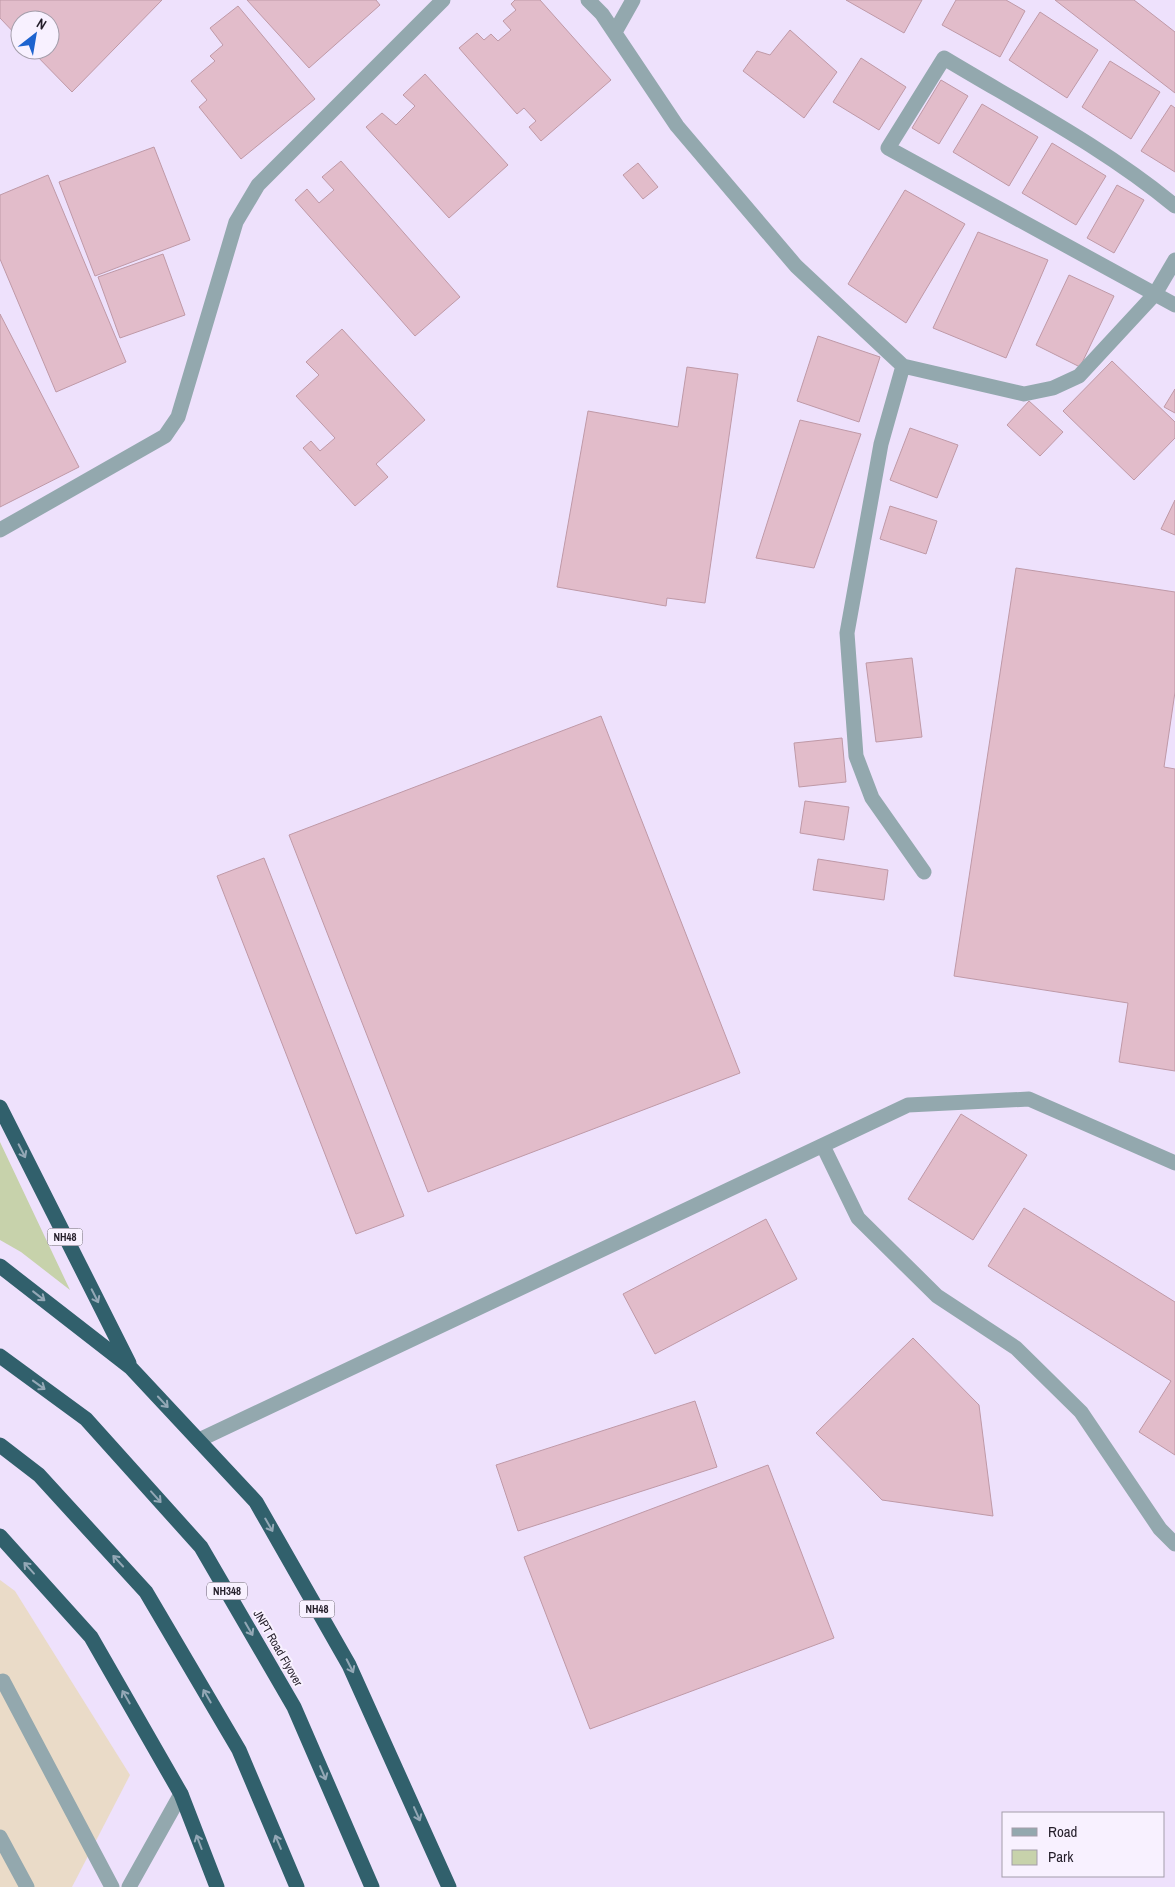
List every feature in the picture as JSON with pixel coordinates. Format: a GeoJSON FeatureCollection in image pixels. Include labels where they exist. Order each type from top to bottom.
{"type":"FeatureCollection","features":[{"type":"Feature","properties":{"kind":"highway","name":"NH48"},"geometry":{"type":"LineString","coordinates":[[0,1107],[130,1367],[256,1502],[349,1665],[449,1887]]}},
{"type":"Feature","properties":{"kind":"highway"},"geometry":{"type":"LineString","coordinates":[[0,1266],[130,1367]]}},
{"type":"Feature","properties":{"kind":"highway","name":"JNPT Road Flyover"},"geometry":{"type":"LineString","coordinates":[[0,1356],[86,1419],[201,1547],[294,1707],[372,1887]]}},
{"type":"Feature","properties":{"kind":"highway"},"geometry":{"type":"LineString","coordinates":[[0,1444],[38,1475],[146,1592],[239,1750],[297,1887]]}},
{"type":"Feature","properties":{"kind":"highway"},"geometry":{"type":"LineString","coordinates":[[0,1536],[91,1637],[181,1794],[217,1887]]}},
{"type":"Feature","properties":{"kind":"street"},"geometry":{"type":"LineString","coordinates":[[0,530],[165,436],[178,417],[236,222],[258,185],[443,0]]}},
{"type":"Feature","properties":{"kind":"street"},"geometry":{"type":"LineString","coordinates":[[588,0],[602,14],[615,32],[677,126],[796,266],[903,366],[1024,394],[1053,388],[1079,376],[1155,294],[1175,260]]}},
{"type":"Feature","properties":{"kind":"street"},"geometry":{"type":"LineString","coordinates":[[615,32],[633,0]]}},
{"type":"Feature","properties":{"kind":"street"},"geometry":{"type":"LineString","coordinates":[[1175,206],[1120,165],[944,58],[888,148],[1175,305]]}},
{"type":"Feature","properties":{"kind":"street"},"geometry":{"type":"LineString","coordinates":[[903,366],[881,444],[847,632],[856,756],[872,798],[924,872]]}},
{"type":"Feature","properties":{"kind":"street"},"geometry":{"type":"LineString","coordinates":[[199,1440],[908,1105],[1028,1099],[1175,1163]]}},
{"type":"Feature","properties":{"kind":"street"},"geometry":{"type":"LineString","coordinates":[[823,1146],[858,1218],[936,1296],[1016,1348],[1081,1412],[1160,1529],[1175,1544]]}},
{"type":"Feature","properties":{"kind":"street"},"geometry":{"type":"LineString","coordinates":[[0,1683],[3,1681],[112,1887]]}},
{"type":"Feature","properties":{"kind":"street"},"geometry":{"type":"LineString","coordinates":[[129,1887],[181,1794]]}},
{"type":"Feature","properties":{"kind":"street"},"geometry":{"type":"LineString","coordinates":[[0,1837],[27,1887]]}},
{"type":"Feature","properties":{"kind":"shaded area"},"geometry":{"type":"Polygon","coordinates":[[[0,1580],[15,1591],[130,1775],[72,1887],[0,1887],[0,1580]]]}},
{"type":"Feature","properties":{"kind":"green space"},"geometry":{"type":"Polygon","coordinates":[[[0,1142],[70,1290],[21,1252],[0,1240],[0,1142]]]}},
{"type":"Feature","properties":{"kind":"building"},"geometry":{"type":"Polygon","coordinates":[[[0,0],[162,0],[72,92],[41,60],[60,60],[60,10],[10,10],[10,28],[0,18],[0,0]]]}},
{"type":"Feature","properties":{"kind":"building"},"geometry":{"type":"Polygon","coordinates":[[[247,0],[376,0],[380,5],[309,68],[247,0]]]}},
{"type":"Feature","properties":{"kind":"building"},"geometry":{"type":"Polygon","coordinates":[[[515,0],[540,0],[611,80],[541,141],[529,127],[536,121],[524,108],[517,114],[459,48],[477,33],[484,40],[491,34],[498,41],[511,30],[503,21],[516,10],[511,4],[515,0]]]}},
{"type":"Feature","properties":{"kind":"building"},"geometry":{"type":"Polygon","coordinates":[[[846,0],[922,0],[904,33],[846,0]]]}},
{"type":"Feature","properties":{"kind":"building"},"geometry":{"type":"Polygon","coordinates":[[[956,0],[1006,0],[1025,11],[1000,57],[942,25],[956,0]]]}},
{"type":"Feature","properties":{"kind":"building"},"geometry":{"type":"Polygon","coordinates":[[[1055,0],[1134,0],[1175,32],[1175,93],[1055,0]]]}},
{"type":"Feature","properties":{"kind":"building"},"geometry":{"type":"Polygon","coordinates":[[[238,6],[315,99],[241,159],[199,107],[207,100],[191,81],[215,61],[210,56],[223,45],[210,28],[238,6]]]}},
{"type":"Feature","properties":{"kind":"building"},"geometry":{"type":"Polygon","coordinates":[[[1040,12],[1098,50],[1067,98],[1009,60],[1040,12]]]}},
{"type":"Feature","properties":{"kind":"building"},"geometry":{"type":"Polygon","coordinates":[[[790,30],[837,72],[804,118],[743,71],[757,51],[770,55],[790,30]]]}},
{"type":"Feature","properties":{"kind":"building"},"geometry":{"type":"Polygon","coordinates":[[[861,58],[906,87],[879,130],[833,102],[861,58]]]}},
{"type":"Feature","properties":{"kind":"building"},"geometry":{"type":"Polygon","coordinates":[[[1110,61],[1160,92],[1131,139],[1082,107],[1110,61]]]}},
{"type":"Feature","properties":{"kind":"building"},"geometry":{"type":"Polygon","coordinates":[[[425,74],[508,165],[449,218],[366,127],[382,113],[396,125],[415,106],[403,95],[425,74]]]}},
{"type":"Feature","properties":{"kind":"building"},"geometry":{"type":"Polygon","coordinates":[[[941,80],[968,96],[939,144],[912,128],[941,80]]]}},
{"type":"Feature","properties":{"kind":"building"},"geometry":{"type":"Polygon","coordinates":[[[982,104],[1038,137],[1009,186],[953,152],[982,104]]]}},
{"type":"Feature","properties":{"kind":"building"},"geometry":{"type":"Polygon","coordinates":[[[1171,105],[1175,108],[1175,172],[1141,151],[1171,105]]]}},
{"type":"Feature","properties":{"kind":"building"},"geometry":{"type":"Polygon","coordinates":[[[1052,143],[1106,176],[1076,225],[1022,193],[1052,143]]]}},
{"type":"Feature","properties":{"kind":"building"},"geometry":{"type":"Polygon","coordinates":[[[154,147],[190,240],[95,276],[59,182],[154,147]]]}},
{"type":"Feature","properties":{"kind":"building"},"geometry":{"type":"Polygon","coordinates":[[[341,161],[460,297],[415,336],[295,200],[307,189],[319,203],[334,190],[322,177],[341,161]]]}},
{"type":"Feature","properties":{"kind":"building"},"geometry":{"type":"Polygon","coordinates":[[[638,163],[658,187],[643,199],[623,175],[638,163]]]}},
{"type":"Feature","properties":{"kind":"building"},"geometry":{"type":"Polygon","coordinates":[[[48,175],[126,362],[56,392],[0,259],[0,195],[48,175]]]}},
{"type":"Feature","properties":{"kind":"building"},"geometry":{"type":"Polygon","coordinates":[[[1117,185],[1144,200],[1114,253],[1087,238],[1117,185]]]}},
{"type":"Feature","properties":{"kind":"building"},"geometry":{"type":"Polygon","coordinates":[[[905,190],[965,224],[906,323],[848,284],[905,190]]]}},
{"type":"Feature","properties":{"kind":"building"},"geometry":{"type":"Polygon","coordinates":[[[978,232],[1048,260],[1006,358],[933,328],[978,232]]]}},
{"type":"Feature","properties":{"kind":"building"},"geometry":{"type":"Polygon","coordinates":[[[163,254],[185,315],[120,338],[98,277],[163,254]]]}},
{"type":"Feature","properties":{"kind":"building"},"geometry":{"type":"Polygon","coordinates":[[[1069,275],[1114,296],[1080,367],[1036,345],[1069,275]]]}},
{"type":"Feature","properties":{"kind":"building"},"geometry":{"type":"Polygon","coordinates":[[[0,314],[79,467],[0,507],[0,314]]]}},
{"type":"Feature","properties":{"kind":"building"},"geometry":{"type":"Polygon","coordinates":[[[342,329],[425,420],[376,464],[388,477],[355,506],[303,448],[311,441],[320,451],[335,438],[296,396],[319,375],[306,362],[342,329]]]}},
{"type":"Feature","properties":{"kind":"building"},"geometry":{"type":"Polygon","coordinates":[[[818,336],[880,357],[859,422],[797,401],[818,336]]]}},
{"type":"Feature","properties":{"kind":"building"},"geometry":{"type":"Polygon","coordinates":[[[1112,361],[1175,422],[1175,438],[1134,480],[1063,411],[1112,361]]]}},
{"type":"Feature","properties":{"kind":"building"},"geometry":{"type":"Polygon","coordinates":[[[687,367],[738,374],[705,603],[667,598],[666,606],[557,587],[588,411],[678,427],[687,367]]]}},
{"type":"Feature","properties":{"kind":"building"},"geometry":{"type":"Polygon","coordinates":[[[1175,389],[1175,413],[1164,407],[1175,389]]]}},
{"type":"Feature","properties":{"kind":"building"},"geometry":{"type":"Polygon","coordinates":[[[1029,401],[1063,432],[1040,456],[1007,425],[1029,401]]]}},
{"type":"Feature","properties":{"kind":"building"},"geometry":{"type":"Polygon","coordinates":[[[800,420],[861,434],[814,568],[756,558],[800,420]]]}},
{"type":"Feature","properties":{"kind":"building"},"geometry":{"type":"Polygon","coordinates":[[[910,428],[958,445],[937,498],[890,480],[910,428]]]}},
{"type":"Feature","properties":{"kind":"building"},"geometry":{"type":"Polygon","coordinates":[[[1175,500],[1175,535],[1161,529],[1175,500]]]}},
{"type":"Feature","properties":{"kind":"building"},"geometry":{"type":"Polygon","coordinates":[[[890,506],[937,521],[926,554],[880,539],[890,506]]]}},
{"type":"Feature","properties":{"kind":"building"},"geometry":{"type":"Polygon","coordinates":[[[1016,568],[1175,592],[1175,692],[1164,767],[1175,769],[1175,1071],[1119,1062],[1128,1003],[954,976],[1016,568]]]}},
{"type":"Feature","properties":{"kind":"building"},"geometry":{"type":"Polygon","coordinates":[[[912,658],[922,737],[876,742],[866,663],[912,658]]]}},
{"type":"Feature","properties":{"kind":"building"},"geometry":{"type":"Polygon","coordinates":[[[601,716],[740,1073],[428,1192],[289,835],[601,716]]]}},
{"type":"Feature","properties":{"kind":"building"},"geometry":{"type":"Polygon","coordinates":[[[842,738],[846,782],[799,787],[794,743],[842,738]]]}},
{"type":"Feature","properties":{"kind":"building"},"geometry":{"type":"Polygon","coordinates":[[[805,801],[849,807],[844,840],[800,833],[805,801]]]}},
{"type":"Feature","properties":{"kind":"building"},"geometry":{"type":"Polygon","coordinates":[[[264,858],[404,1216],[356,1234],[217,876],[264,858]]]}},
{"type":"Feature","properties":{"kind":"building"},"geometry":{"type":"Polygon","coordinates":[[[818,859],[888,870],[884,900],[813,890],[818,859]]]}},
{"type":"Feature","properties":{"kind":"building"},"geometry":{"type":"Polygon","coordinates":[[[961,1114],[1027,1155],[973,1240],[908,1199],[961,1114]]]}},
{"type":"Feature","properties":{"kind":"building"},"geometry":{"type":"Polygon","coordinates":[[[1024,1208],[1175,1302],[1175,1455],[1139,1432],[1171,1381],[988,1266],[1024,1208]]]}},
{"type":"Feature","properties":{"kind":"building"},"geometry":{"type":"Polygon","coordinates":[[[766,1219],[797,1279],[655,1354],[623,1294],[766,1219]]]}},
{"type":"Feature","properties":{"kind":"building"},"geometry":{"type":"Polygon","coordinates":[[[913,1338],[979,1405],[993,1516],[882,1500],[816,1433],[913,1338]]]}},
{"type":"Feature","properties":{"kind":"building"},"geometry":{"type":"Polygon","coordinates":[[[695,1401],[717,1467],[518,1531],[496,1465],[695,1401]]]}},
{"type":"Feature","properties":{"kind":"building"},"geometry":{"type":"Polygon","coordinates":[[[768,1465],[834,1638],[590,1729],[524,1557],[768,1465]]]}}]}
